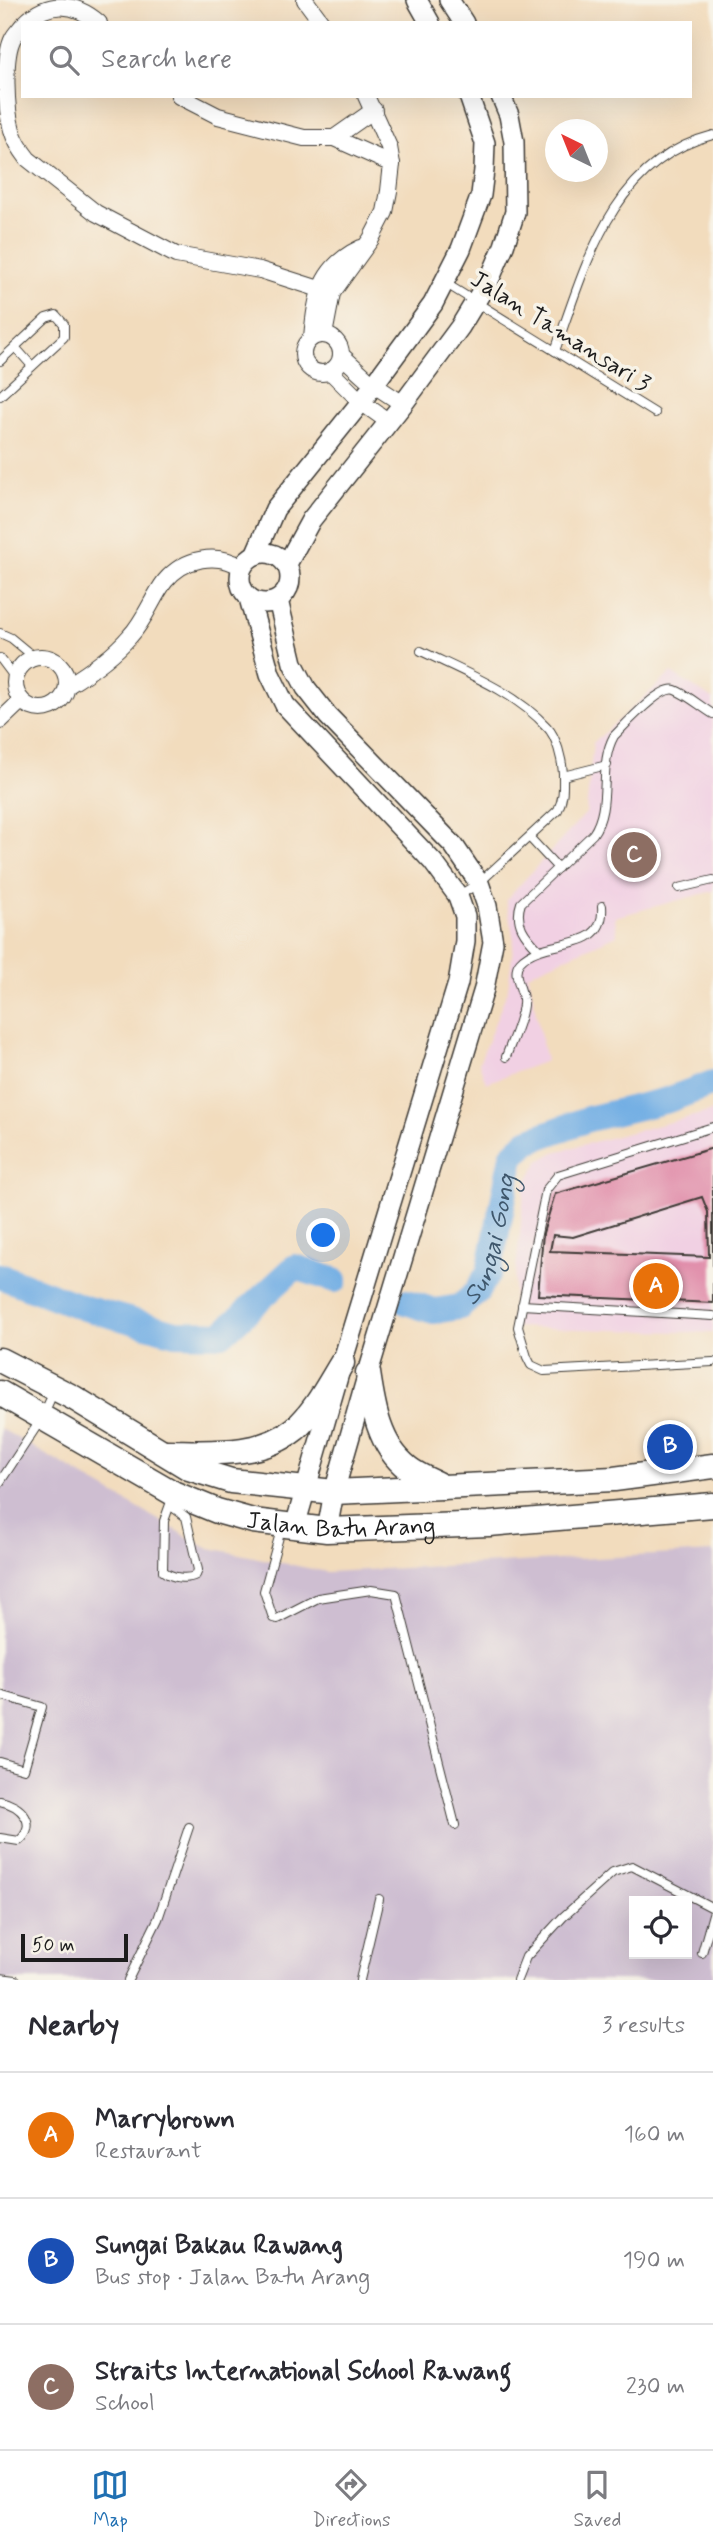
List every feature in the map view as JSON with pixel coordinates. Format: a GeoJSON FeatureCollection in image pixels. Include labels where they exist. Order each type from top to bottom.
{"type":"FeatureCollection","features":[{"type":"Feature","properties":{"kind":"main road","name":"Jalan Batu Arang"},"geometry":{"type":"LineString","coordinates":[[0,1360],[55,1389],[189,1468],[231,1481],[334,1492],[614,1479],[713,1466]]}},
{"type":"Feature","properties":{"kind":"main road"},"geometry":{"type":"LineString","coordinates":[[160,1452],[258,1448],[295,1429],[321,1397],[342,1363]]}},
{"type":"Feature","properties":{"kind":"main road"},"geometry":{"type":"LineString","coordinates":[[368,1373],[372,1403],[386,1446],[408,1468],[445,1488]]}},
{"type":"Feature","properties":{"kind":"main road","name":"Jalan Batu Arang"},"geometry":{"type":"LineString","coordinates":[[0,1393],[172,1500],[241,1518],[289,1526],[327,1530],[489,1524],[713,1505]]}},
{"type":"Feature","properties":{"kind":"street"},"geometry":{"type":"LineString","coordinates":[[305,0],[321,21]]}},
{"type":"Feature","properties":{"kind":"street"},"geometry":{"type":"LineString","coordinates":[[416,0],[429,21]]}},
{"type":"Feature","properties":{"kind":"street"},"geometry":{"type":"LineString","coordinates":[[449,0],[463,21]]}},
{"type":"Feature","properties":{"kind":"street"},"geometry":{"type":"LineString","coordinates":[[28,21],[44,9],[73,6],[97,21]]}},
{"type":"Feature","properties":{"kind":"street"},"geometry":{"type":"LineString","coordinates":[[21,28],[12,38],[8,56],[8,95],[12,130],[28,159],[96,213],[176,255],[260,270],[325,291]]}},
{"type":"Feature","properties":{"kind":"street"},"geometry":{"type":"LineString","coordinates":[[183,98],[218,116],[262,128],[304,138],[334,138],[392,164]]}},
{"type":"Feature","properties":{"kind":"street"},"geometry":{"type":"LineString","coordinates":[[289,1526],[304,1489],[458,983],[465,940],[465,916],[458,896],[433,862],[310,735],[285,705],[270,674],[249,597],[241,584],[249,561],[275,509],[374,385],[433,304],[445,283],[472,223],[481,195],[485,143],[470,98]]}},
{"type":"Feature","properties":{"kind":"street"},"geometry":{"type":"LineString","coordinates":[[287,564],[311,520],[403,404],[477,303],[504,246],[515,212],[514,142],[509,114],[502,98]]}},
{"type":"Feature","properties":{"kind":"street"},"geometry":{"type":"LineString","coordinates":[[318,336],[327,276],[347,254],[363,247],[370,239],[385,212],[392,164],[389,147],[370,103],[334,138]]}},
{"type":"Feature","properties":{"kind":"street"},"geometry":{"type":"LineString","coordinates":[[341,355],[330,371],[317,372],[306,365],[303,354],[307,342],[318,336],[335,339],[341,355],[374,385],[403,404]]}},
{"type":"Feature","properties":{"kind":"street"},"geometry":{"type":"LineString","coordinates":[[330,371],[361,402],[389,422]]}},
{"type":"Feature","properties":{"kind":"street"},"geometry":{"type":"LineString","coordinates":[[67,687],[111,656],[132,635],[165,582],[181,567],[198,559],[249,561],[269,553],[287,564],[291,580],[284,595],[278,600],[263,603],[249,597]]}},
{"type":"Feature","properties":{"kind":"street"},"geometry":{"type":"LineString","coordinates":[[278,600],[293,663],[306,688],[328,716],[454,846],[479,883],[487,906],[493,942],[484,989],[368,1373],[334,1492],[327,1530]]}},
{"type":"Feature","properties":{"kind":"street"},"geometry":{"type":"LineString","coordinates":[[58,663],[67,678],[67,687],[60,702],[45,709],[28,707],[16,695],[15,678],[22,665],[34,657],[43,657],[58,663],[99,665]]}},
{"type":"Feature","properties":{"kind":"street"},"geometry":{"type":"LineString","coordinates":[[0,721],[21,701]]}},
{"type":"Feature","properties":{"kind":"lane"},"geometry":{"type":"LineString","coordinates":[[555,351],[604,223],[629,188],[655,163],[688,141],[713,135]]}},
{"type":"Feature","properties":{"kind":"lane","name":"Jalan Tamansari 3"},"geometry":{"type":"LineString","coordinates":[[445,283],[654,413]]}},
{"type":"Feature","properties":{"kind":"lane"},"geometry":{"type":"LineString","coordinates":[[0,361],[46,318],[56,315],[64,324],[64,337],[0,396]]}},
{"type":"Feature","properties":{"kind":"lane"},"geometry":{"type":"LineString","coordinates":[[15,347],[32,366]]}},
{"type":"Feature","properties":{"kind":"lane"},"geometry":{"type":"LineString","coordinates":[[0,634],[11,638],[34,657]]}},
{"type":"Feature","properties":{"kind":"lane"},"geometry":{"type":"LineString","coordinates":[[421,651],[510,697],[550,729],[562,762],[564,797],[558,810],[479,883],[458,896]]}},
{"type":"Feature","properties":{"kind":"lane"},"geometry":{"type":"LineString","coordinates":[[0,658],[15,678]]}},
{"type":"Feature","properties":{"kind":"lane"},"geometry":{"type":"LineString","coordinates":[[539,950],[524,934],[517,914],[521,903],[593,834],[600,824],[607,765],[614,736],[667,689],[675,690],[713,714]]}},
{"type":"Feature","properties":{"kind":"lane"},"geometry":{"type":"LineString","coordinates":[[563,776],[607,765]]}},
{"type":"Feature","properties":{"kind":"lane"},"geometry":{"type":"LineString","coordinates":[[530,838],[558,868]]}},
{"type":"Feature","properties":{"kind":"lane"},"geometry":{"type":"LineString","coordinates":[[678,888],[713,880]]}},
{"type":"Feature","properties":{"kind":"lane"},"geometry":{"type":"LineString","coordinates":[[506,1057],[524,1003],[516,973],[520,962],[539,950],[587,939],[599,928],[603,915],[602,906]]}},
{"type":"Feature","properties":{"kind":"lane"},"geometry":{"type":"LineString","coordinates":[[713,1127],[558,1175],[546,1190],[518,1326],[531,1365],[544,1371],[713,1362]]}},
{"type":"Feature","properties":{"kind":"lane"},"geometry":{"type":"LineString","coordinates":[[522,1305],[713,1316]]}},
{"type":"Feature","properties":{"kind":"lane"},"geometry":{"type":"LineString","coordinates":[[0,1482],[42,1418],[55,1389]]}},
{"type":"Feature","properties":{"kind":"lane"},"geometry":{"type":"LineString","coordinates":[[172,1500],[186,1517],[198,1570],[196,1575],[190,1578],[169,1576],[163,1571],[164,1521],[172,1500]]}},
{"type":"Feature","properties":{"kind":"lane"},"geometry":{"type":"LineString","coordinates":[[289,1526],[264,1591],[273,1618],[277,1619],[318,1598],[371,1590],[396,1594],[455,1825]]}},
{"type":"Feature","properties":{"kind":"lane"},"geometry":{"type":"LineString","coordinates":[[0,1695],[42,1707],[24,1769],[0,1762]]}},
{"type":"Feature","properties":{"kind":"lane"},"geometry":{"type":"LineString","coordinates":[[0,1801],[6,1802],[26,1816],[29,1827],[19,1841],[0,1838]]}},
{"type":"Feature","properties":{"kind":"lane"},"geometry":{"type":"LineString","coordinates":[[128,1980],[158,1919],[189,1827]]}},
{"type":"Feature","properties":{"kind":"lane"},"geometry":{"type":"LineString","coordinates":[[517,1980],[526,1956],[563,1917],[613,1872],[632,1866],[713,1908]]}},
{"type":"Feature","properties":{"kind":"lane"},"geometry":{"type":"LineString","coordinates":[[360,1980],[379,1899]]}},
{"type":"Feature","properties":{"kind":"lane"},"geometry":{"type":"LineString","coordinates":[[702,1954],[713,1914]]}},
{"type":"Feature","properties":{"kind":"lane"},"geometry":{"type":"LineString","coordinates":[[0,1978],[16,1980]]}},
{"type":"Feature","properties":{"kind":"shaded area"},"geometry":{"type":"Polygon","coordinates":[[[671,673],[713,699],[713,891],[615,917],[617,935],[528,974],[546,1061],[486,1083],[479,1063],[508,989],[514,940],[506,900],[586,813],[593,743],[671,673]]]}},
{"type":"Feature","properties":{"kind":"shaded area"},"geometry":{"type":"Polygon","coordinates":[[[713,1111],[713,1333],[510,1327],[525,1185],[539,1161],[555,1152],[713,1111]]]}},
{"type":"Feature","properties":{"kind":"shaded area"},"geometry":{"type":"Polygon","coordinates":[[[0,1428],[205,1547],[327,1572],[713,1552],[713,1980],[0,1980],[0,1428]]]}},
{"type":"Feature","properties":{"kind":"building"},"geometry":{"type":"Polygon","coordinates":[[[713,1148],[713,1303],[538,1295],[543,1233],[555,1194],[713,1148]],[[702,1197],[573,1237],[553,1235],[550,1251],[709,1257],[708,1212],[702,1197]]]}},
{"type":"Feature","properties":{"kind":"waterway","name":"Sungai Gong"},"geometry":{"type":"LineString","coordinates":[[406,1302],[434,1311],[460,1307],[476,1293],[489,1272],[512,1156],[528,1141],[588,1119],[668,1100],[713,1083]]}},
{"type":"Feature","properties":{"kind":"waterway","name":"Sungai Gong"},"geometry":{"type":"LineString","coordinates":[[0,1276],[84,1308],[176,1333],[222,1334],[295,1267],[335,1280]]}},
{"type":"Feature","properties":{"kind":"place","name":"Straits International School Rawang"},"geometry":{"type":"Point","coordinates":[634,855]}},
{"type":"Feature","properties":{"kind":"place","name":"Marrybrown"},"geometry":{"type":"Point","coordinates":[656,1286]}},
{"type":"Feature","properties":{"kind":"place","name":"Sungai Bakau Rawang"},"geometry":{"type":"Point","coordinates":[670,1447]}}]}
